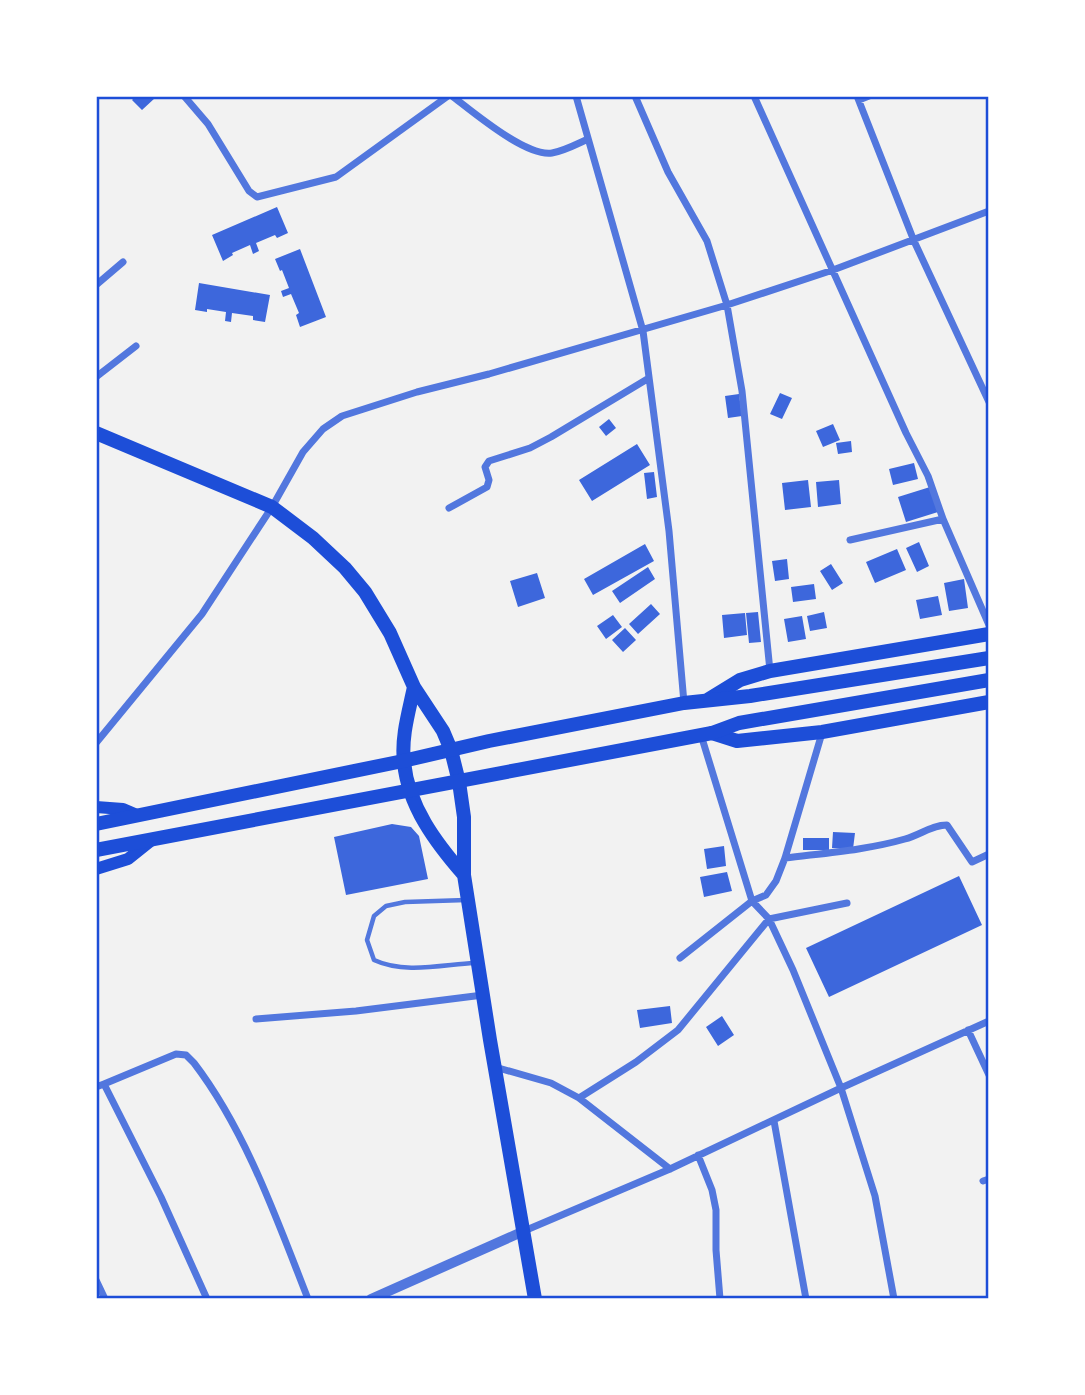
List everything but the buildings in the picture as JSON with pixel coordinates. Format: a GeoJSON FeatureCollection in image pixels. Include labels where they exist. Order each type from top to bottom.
{"type":"FeatureCollection","features":[{"type":"Feature","properties":{"kind":"main road"},"geometry":{"type":"LineString","coordinates":[[96,433],[272,507],[313,538],[358,584],[390,633],[414,687],[432,712],[451,750],[458,782],[464,817],[464,875],[535,1299]]}},
{"type":"Feature","properties":{"kind":"main road"},"geometry":{"type":"LineString","coordinates":[[709,699],[740,680],[770,671],[989,634]]}},
{"type":"Feature","properties":{"kind":"main road"},"geometry":{"type":"LineString","coordinates":[[96,824],[684,703],[763,694],[989,658]]}},
{"type":"Feature","properties":{"kind":"main road"},"geometry":{"type":"LineString","coordinates":[[96,850],[706,734],[739,723],[989,680]]}},
{"type":"Feature","properties":{"kind":"main road"},"geometry":{"type":"LineString","coordinates":[[414,687],[403,761],[409,790],[429,830],[464,875]]}},
{"type":"Feature","properties":{"kind":"main road"},"geometry":{"type":"LineString","coordinates":[[706,734],[737,741],[822,732],[989,702]]}},
{"type":"Feature","properties":{"kind":"main road"},"geometry":{"type":"LineString","coordinates":[[96,807],[123,809],[137,815]]}},
{"type":"Feature","properties":{"kind":"main road"},"geometry":{"type":"LineString","coordinates":[[96,869],[128,859],[153,839]]}},
{"type":"Feature","properties":{"kind":"street"},"geometry":{"type":"LineString","coordinates":[[184,96],[208,124],[249,191],[257,197],[336,177],[450,96],[519,143],[539,153],[551,153],[588,139]]}},
{"type":"Feature","properties":{"kind":"street"},"geometry":{"type":"LineString","coordinates":[[576,96],[643,331],[670,531],[684,703]]}},
{"type":"Feature","properties":{"kind":"street"},"geometry":{"type":"LineString","coordinates":[[635,96],[668,172],[707,242],[727,305],[742,391],[770,671]]}},
{"type":"Feature","properties":{"kind":"street"},"geometry":{"type":"LineString","coordinates":[[754,96],[906,433],[928,476],[943,519],[989,625]]}},
{"type":"Feature","properties":{"kind":"street"},"geometry":{"type":"LineString","coordinates":[[869,96],[858,98],[914,241],[989,402]]}},
{"type":"Feature","properties":{"kind":"street"},"geometry":{"type":"LineString","coordinates":[[96,743],[202,614],[272,507],[303,452],[323,429],[342,416],[416,392],[643,331],[727,305],[914,241],[989,211]]}},
{"type":"Feature","properties":{"kind":"street"},"geometry":{"type":"LineString","coordinates":[[96,285],[123,262]]}},
{"type":"Feature","properties":{"kind":"street"},"geometry":{"type":"LineString","coordinates":[[96,377],[136,346]]}},
{"type":"Feature","properties":{"kind":"street"},"geometry":{"type":"LineString","coordinates":[[449,508],[487,487],[489,480],[485,467],[489,461],[530,449],[649,378]]}},
{"type":"Feature","properties":{"kind":"street"},"geometry":{"type":"LineString","coordinates":[[849,540],[943,519]]}},
{"type":"Feature","properties":{"kind":"street"},"geometry":{"type":"LineString","coordinates":[[680,958],[752,901],[766,895],[776,881],[822,732]]}},
{"type":"Feature","properties":{"kind":"street"},"geometry":{"type":"LineString","coordinates":[[706,734],[752,901],[769,919],[841,1088],[876,1196],[894,1299]]}},
{"type":"Feature","properties":{"kind":"street"},"geometry":{"type":"LineString","coordinates":[[785,858],[894,842],[938,825],[947,825],[972,862],[989,854]]}},
{"type":"Feature","properties":{"kind":"street"},"geometry":{"type":"LineString","coordinates":[[579,1098],[636,1062],[678,1030],[769,919],[847,903]]}},
{"type":"Feature","properties":{"kind":"street"},"geometry":{"type":"LineString","coordinates":[[256,1019],[356,1011],[484,995]]}},
{"type":"Feature","properties":{"kind":"street"},"geometry":{"type":"LineString","coordinates":[[371,1299],[670,1169],[989,1021]]}},
{"type":"Feature","properties":{"kind":"street"},"geometry":{"type":"LineString","coordinates":[[968,1030],[989,1075]]}},
{"type":"Feature","properties":{"kind":"street"},"geometry":{"type":"LineString","coordinates":[[207,1299],[161,1197],[100,1086],[176,1054],[186,1055],[194,1063],[237,1134],[267,1194],[308,1299]]}},
{"type":"Feature","properties":{"kind":"street"},"geometry":{"type":"LineString","coordinates":[[495,1067],[551,1083],[579,1098],[670,1169]]}},
{"type":"Feature","properties":{"kind":"street"},"geometry":{"type":"LineString","coordinates":[[774,1121],[806,1299]]}},
{"type":"Feature","properties":{"kind":"street"},"geometry":{"type":"LineString","coordinates":[[698,1156],[712,1190],[716,1210],[720,1299]]}},
{"type":"Feature","properties":{"kind":"street"},"geometry":{"type":"LineString","coordinates":[[96,1280],[105,1299]]}},
{"type":"Feature","properties":{"kind":"lane"},"geometry":{"type":"LineString","coordinates":[[468,900],[405,902],[386,906],[374,916],[367,940],[374,960],[388,966],[402,968],[478,963]]}}]}
